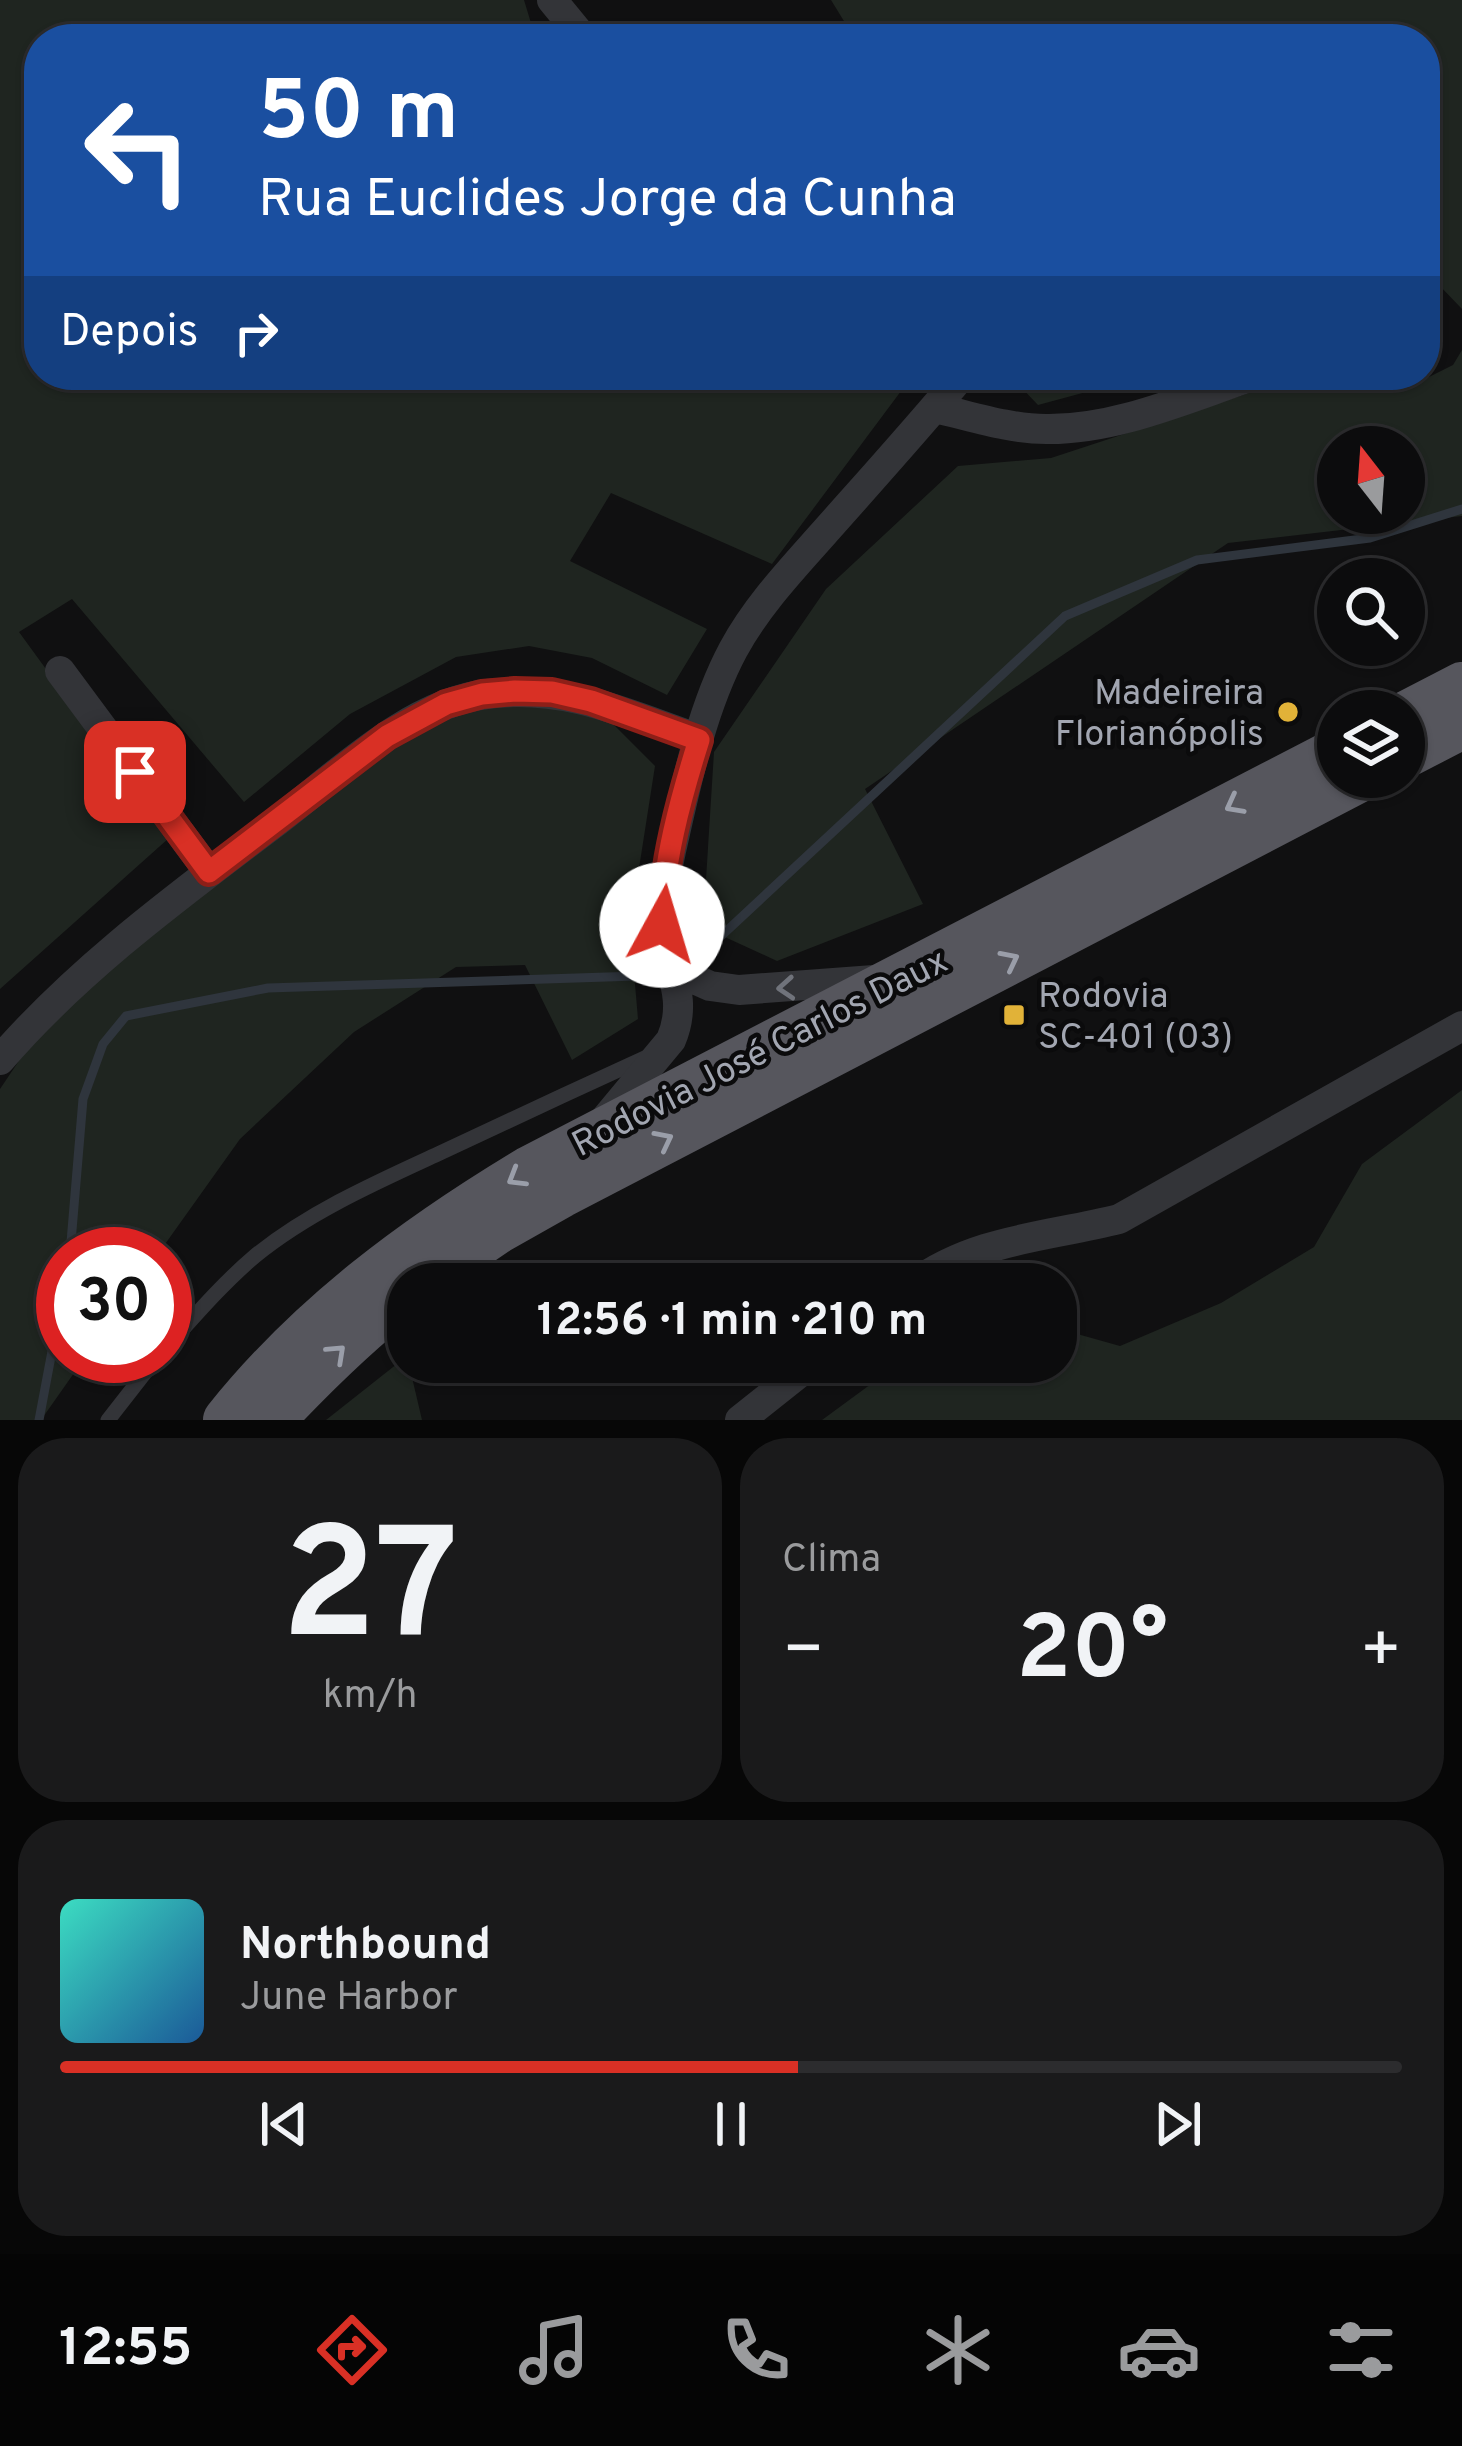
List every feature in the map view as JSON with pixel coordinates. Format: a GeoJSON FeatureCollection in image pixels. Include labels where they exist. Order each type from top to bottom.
{"type":"FeatureCollection","features":[{"type":"Feature","properties":{"kind":"highway"},"geometry":{"type":"LineString","coordinates":[[1425,705],[1462,686]]}},
{"type":"Feature","properties":{"kind":"highway"},"geometry":{"type":"LineString","coordinates":[[1425,744],[1462,725]]}},
{"type":"Feature","properties":{"kind":"highway","name":"Rodovia José Carlos Daux"},"geometry":{"type":"LineString","coordinates":[[227,1420],[292,1347],[357,1288],[478,1201],[591,1136],[1317,762]]}},
{"type":"Feature","properties":{"kind":"highway","name":"Rodovia José Carlos Daux"},"geometry":{"type":"LineString","coordinates":[[448,1263],[561,1194],[1323,798]]}},
{"type":"Feature","properties":{"kind":"highway"},"geometry":{"type":"LineString","coordinates":[[271,1420],[387,1308]]}},
{"type":"Feature","properties":{"kind":"street"},"geometry":{"type":"LineString","coordinates":[[552,0],[572,24]]}},
{"type":"Feature","properties":{"kind":"street"},"geometry":{"type":"LineString","coordinates":[[591,1136],[663,1050],[677,1025],[679,1010],[664,940],[662,897],[687,779],[732,651],[787,575],[950,390]]}},
{"type":"Feature","properties":{"kind":"street"},"geometry":{"type":"LineString","coordinates":[[935,408],[1045,429],[1088,426],[1210,390]]}},
{"type":"Feature","properties":{"kind":"street"},"geometry":{"type":"LineString","coordinates":[[60,671],[209,872]]}},
{"type":"Feature","properties":{"kind":"street"},"geometry":{"type":"LineString","coordinates":[[0,1060],[90,969],[209,872],[387,736],[446,704],[482,694],[552,692],[699,740]]}},
{"type":"Feature","properties":{"kind":"street"},"geometry":{"type":"LineString","coordinates":[[674,970],[710,986],[739,990],[902,978]]}},
{"type":"Feature","properties":{"kind":"street"},"geometry":{"type":"LineString","coordinates":[[948,1263],[993,1244],[1119,1219],[1462,1026]]}},
{"type":"Feature","properties":{"kind":"street"},"geometry":{"type":"LineString","coordinates":[[740,1420],[787,1383]]}},
{"type":"Feature","properties":{"kind":"lane"},"geometry":{"type":"LineString","coordinates":[[192,1319],[255,1256],[317,1216],[405,1169],[663,1050]]}},
{"type":"Feature","properties":{"kind":"lane"},"geometry":{"type":"LineString","coordinates":[[108,1420],[137,1383]]}},
{"type":"Feature","properties":{"kind":"shaded area"},"geometry":{"type":"Polygon","coordinates":[[[0,0],[524,0],[529,24],[24,24],[24,390],[902,390],[772,564],[611,493],[570,561],[707,629],[667,695],[592,658],[529,646],[456,657],[350,714],[244,802],[72,599],[19,632],[169,838],[0,989],[0,0]]]}},
{"type":"Feature","properties":{"kind":"shaded area"},"geometry":{"type":"Polygon","coordinates":[[[831,0],[1462,0],[1462,309],[1440,286],[1440,24],[846,24],[831,0]]]}},
{"type":"Feature","properties":{"kind":"shaded area"},"geometry":{"type":"Polygon","coordinates":[[[1462,350],[1462,516],[1425,520],[1425,426],[1317,426],[1317,533],[1228,543],[865,789],[923,904],[777,961],[703,927],[714,752],[826,589],[958,466],[1051,458],[1258,390],[1440,390],[1440,372],[1453,365],[1462,350]]]}},
{"type":"Feature","properties":{"kind":"shaded area"},"geometry":{"type":"Polygon","coordinates":[[[1024,390],[1094,390],[1038,405],[1024,390]]]}},
{"type":"Feature","properties":{"kind":"shaded area"},"geometry":{"type":"Polygon","coordinates":[[[525,696],[600,711],[655,766],[630,926],[638,1019],[572,1060],[525,965],[456,967],[354,1032],[240,1139],[177,1227],[36,1227],[36,1383],[67,1383],[41,1420],[0,1420],[0,1089],[43,1025],[137,944],[396,743],[451,712],[525,696]]]}},
{"type":"Feature","properties":{"kind":"shaded area"},"geometry":{"type":"Polygon","coordinates":[[[1462,1090],[1462,1420],[822,1420],[872,1383],[1077,1383],[1077,1334],[1120,1346],[1221,1303],[1314,1247],[1362,1164],[1462,1090]]]}},
{"type":"Feature","properties":{"kind":"shaded area"},"geometry":{"type":"Polygon","coordinates":[[[387,1372],[387,1383],[413,1383],[422,1420],[326,1420],[387,1372]]]}},
{"type":"Feature","properties":{"kind":"waterway"},"geometry":{"type":"LineString","coordinates":[[705,951],[1065,616],[1197,560],[1370,538],[1462,509]]}},
{"type":"Feature","properties":{"kind":"waterway"},"geometry":{"type":"LineString","coordinates":[[72,1227],[83,1099],[103,1044],[126,1016],[268,988],[637,976]]}},
{"type":"Feature","properties":{"kind":"waterway"},"geometry":{"type":"LineString","coordinates":[[39,1420],[46,1383]]}},
{"type":"Feature","properties":{"kind":"place","name":"Madeireira Florianópolis"},"geometry":{"type":"Point","coordinates":[1288,712]}},
{"type":"Feature","properties":{"kind":"place","name":"Rodovia SC-401 (03)"},"geometry":{"type":"Point","coordinates":[1014,1015]}},
{"type":"Feature","properties":{"kind":"route"},"geometry":{"type":"LineString","coordinates":[[135,772],[209,872],[387,736],[446,704],[515,691],[552,692],[591,701],[699,740],[662,897],[662,925]]}}]}
